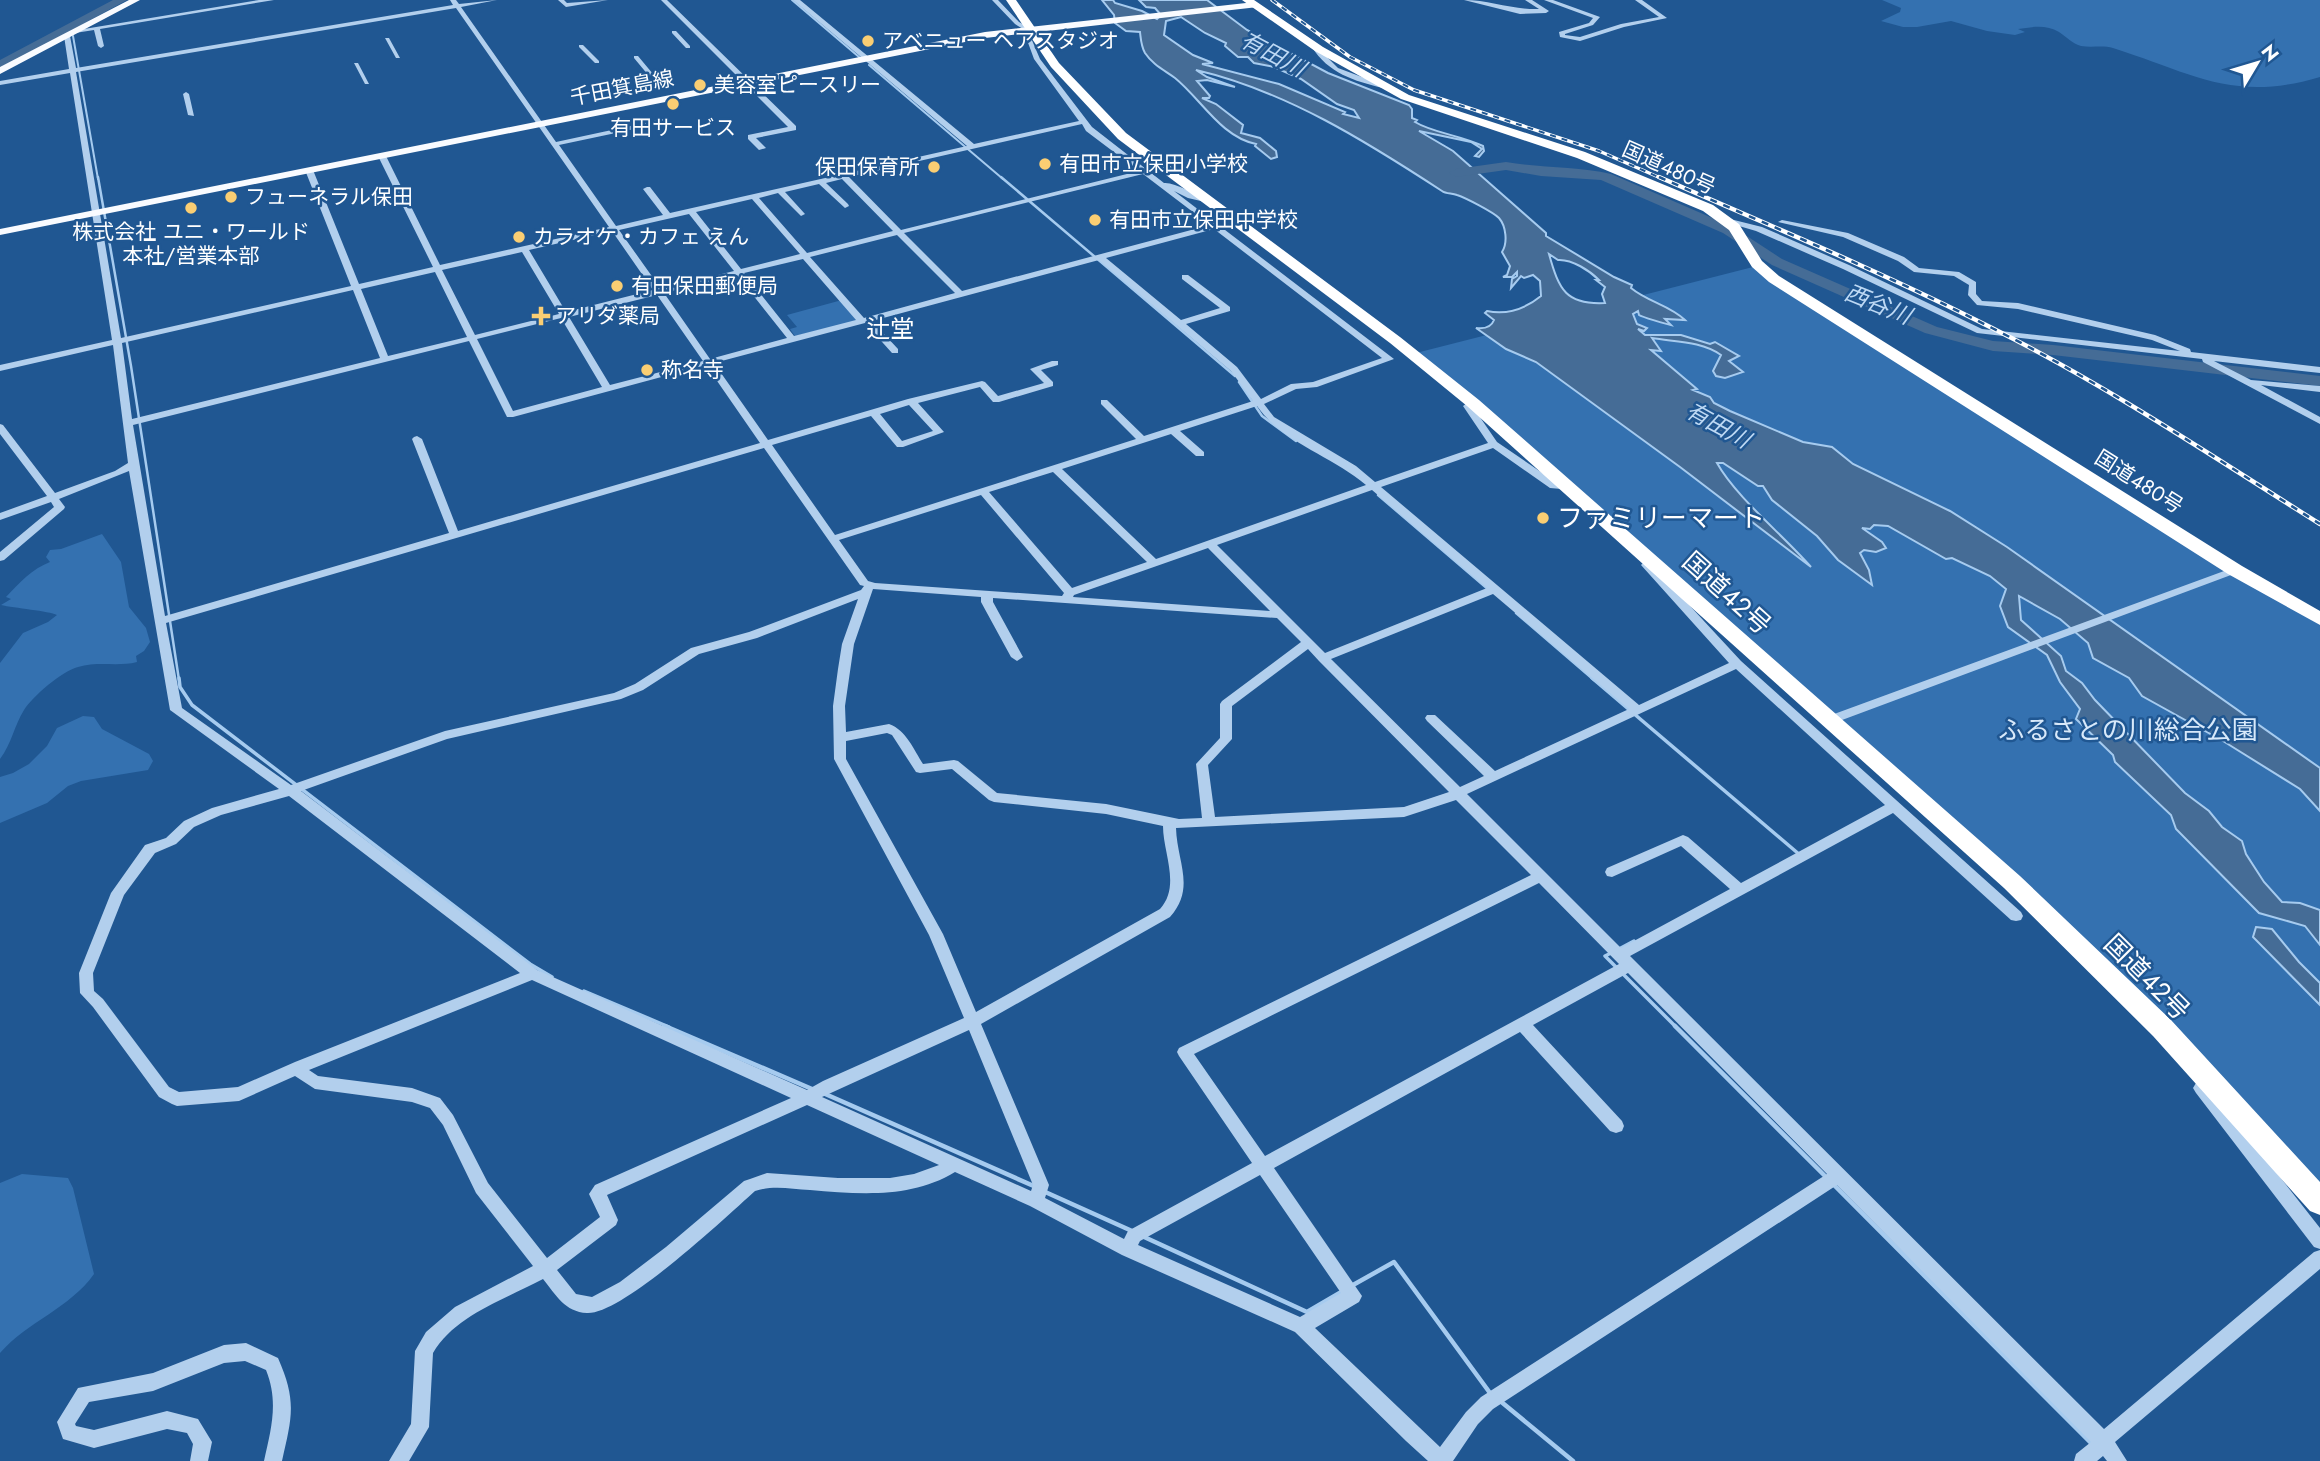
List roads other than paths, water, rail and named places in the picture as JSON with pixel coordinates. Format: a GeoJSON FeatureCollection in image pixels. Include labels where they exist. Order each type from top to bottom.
{"type":"FeatureCollection","features":[{"type":"Feature","properties":{"kind":"highway","name":"国道42号"},"geometry":{"type":"LineString","coordinates":[[1011,0],[1055,65],[1122,136],[1376,325],[1473,403],[1835,719],[2074,941],[2208,1078],[2320,1202]]}},
{"type":"Feature","properties":{"kind":"highway","name":"国道480号"},"geometry":{"type":"LineString","coordinates":[[1251,3],[1315,47],[1383,86],[1418,102],[1590,159],[1675,193],[1725,219],[1737,230],[1753,258],[1767,273],[2230,572],[2320,619]]}},
{"type":"Feature","properties":{"kind":"main road"},"geometry":{"type":"LineString","coordinates":[[0,71],[136,0]]}},
{"type":"Feature","properties":{"kind":"main road","name":"千田箕島線"},"geometry":{"type":"LineString","coordinates":[[0,232],[985,34],[1251,3]]}},
{"type":"Feature","properties":{"kind":"street"},"geometry":{"type":"LineString","coordinates":[[271,0],[71,34],[73,71],[102,212],[133,464],[176,710],[289,791],[532,974],[1036,1200],[1128,1249],[1301,1326],[1442,1461],[1472,1418],[1487,1403],[1838,1176]]}},
{"type":"Feature","properties":{"kind":"street"},"geometry":{"type":"LineString","coordinates":[[0,83],[455,3],[494,0]]}},
{"type":"Feature","properties":{"kind":"street"},"geometry":{"type":"LineString","coordinates":[[561,0],[566,5],[605,0]]}},
{"type":"Feature","properties":{"kind":"street"},"geometry":{"type":"LineString","coordinates":[[664,0],[793,128],[751,137],[762,148]]}},
{"type":"Feature","properties":{"kind":"street"},"geometry":{"type":"LineString","coordinates":[[796,0],[971,146]]}},
{"type":"Feature","properties":{"kind":"street"},"geometry":{"type":"LineString","coordinates":[[833,539],[1272,398],[1294,386],[1314,385],[1389,359],[1143,172],[1082,122],[1037,59],[1030,29],[1017,23],[995,0]]}},
{"type":"Feature","properties":{"kind":"street"},"geometry":{"type":"LineString","coordinates":[[1467,0],[1520,12],[1546,11],[1528,0]]}},
{"type":"Feature","properties":{"kind":"street"},"geometry":{"type":"LineString","coordinates":[[1547,0],[1597,17],[1591,24],[1562,33],[1563,37],[1574,39],[1623,25],[1664,18],[1638,0]]}},
{"type":"Feature","properties":{"kind":"street"},"geometry":{"type":"LineString","coordinates":[[455,3],[867,589]]}},
{"type":"Feature","properties":{"kind":"street"},"geometry":{"type":"LineString","coordinates":[[97,28],[101,46]]}},
{"type":"Feature","properties":{"kind":"street"},"geometry":{"type":"LineString","coordinates":[[674,32],[688,47]]}},
{"type":"Feature","properties":{"kind":"street"},"geometry":{"type":"LineString","coordinates":[[387,39],[398,57]]}},
{"type":"Feature","properties":{"kind":"street"},"geometry":{"type":"LineString","coordinates":[[582,46],[597,62]]}},
{"type":"Feature","properties":{"kind":"street"},"geometry":{"type":"LineString","coordinates":[[636,57],[651,75]]}},
{"type":"Feature","properties":{"kind":"street"},"geometry":{"type":"LineString","coordinates":[[356,64],[367,83]]}},
{"type":"Feature","properties":{"kind":"street"},"geometry":{"type":"LineString","coordinates":[[186,94],[192,115]]}},
{"type":"Feature","properties":{"kind":"street"},"geometry":{"type":"LineString","coordinates":[[555,144],[660,121]]}},
{"type":"Feature","properties":{"kind":"street"},"geometry":{"type":"LineString","coordinates":[[0,368],[1082,122]]}},
{"type":"Feature","properties":{"kind":"street"},"geometry":{"type":"LineString","coordinates":[[1122,136],[1118,140],[1143,172],[1191,197],[1205,200]]}},
{"type":"Feature","properties":{"kind":"street"},"geometry":{"type":"LineString","coordinates":[[382,156],[510,415],[1216,226]]}},
{"type":"Feature","properties":{"kind":"street"},"geometry":{"type":"LineString","coordinates":[[309,170],[384,358]]}},
{"type":"Feature","properties":{"kind":"street"},"geometry":{"type":"LineString","coordinates":[[128,423],[1143,172]]}},
{"type":"Feature","properties":{"kind":"street"},"geometry":{"type":"LineString","coordinates":[[842,175],[961,295]]}},
{"type":"Feature","properties":{"kind":"street"},"geometry":{"type":"LineString","coordinates":[[820,181],[845,206]]}},
{"type":"Feature","properties":{"kind":"street"},"geometry":{"type":"LineString","coordinates":[[647,189],[667,215]]}},
{"type":"Feature","properties":{"kind":"street"},"geometry":{"type":"LineString","coordinates":[[779,190],[801,214]]}},
{"type":"Feature","properties":{"kind":"street"},"geometry":{"type":"LineString","coordinates":[[753,196],[895,351]]}},
{"type":"Feature","properties":{"kind":"street"},"geometry":{"type":"LineString","coordinates":[[690,210],[792,339]]}},
{"type":"Feature","properties":{"kind":"street"},"geometry":{"type":"LineString","coordinates":[[1725,219],[1759,229],[1846,267],[1980,331],[2320,370]]}},
{"type":"Feature","properties":{"kind":"street"},"geometry":{"type":"LineString","coordinates":[[1782,222],[1845,235],[1875,250],[1897,257],[1921,271],[1961,276],[1973,284],[1972,295],[1980,303],[2018,306],[2154,338],[2202,358],[2320,421]]}},
{"type":"Feature","properties":{"kind":"street"},"geometry":{"type":"LineString","coordinates":[[524,248],[607,388]]}},
{"type":"Feature","properties":{"kind":"street"},"geometry":{"type":"LineString","coordinates":[[1100,257],[1234,369],[1267,415],[1282,427],[1348,464],[1637,710]]}},
{"type":"Feature","properties":{"kind":"street"},"geometry":{"type":"LineString","coordinates":[[1180,323],[1227,309],[1185,277]]}},
{"type":"Feature","properties":{"kind":"street"},"geometry":{"type":"LineString","coordinates":[[161,621],[911,401],[982,384],[996,400],[1050,384],[1035,369],[1055,363]]}},
{"type":"Feature","properties":{"kind":"street"},"geometry":{"type":"LineString","coordinates":[[2243,380],[2320,389]]}},
{"type":"Feature","properties":{"kind":"street"},"geometry":{"type":"LineString","coordinates":[[873,412],[900,445],[939,432],[911,401]]}},
{"type":"Feature","properties":{"kind":"street"},"geometry":{"type":"LineString","coordinates":[[1104,402],[1142,438]]}},
{"type":"Feature","properties":{"kind":"street"},"geometry":{"type":"LineString","coordinates":[[1473,403],[1468,406],[1494,444],[1554,486],[1569,488]]}},
{"type":"Feature","properties":{"kind":"street"},"geometry":{"type":"LineString","coordinates":[[0,427],[60,507],[0,558]]}},
{"type":"Feature","properties":{"kind":"street"},"geometry":{"type":"LineString","coordinates":[[1172,429],[1199,454]]}},
{"type":"Feature","properties":{"kind":"street"},"geometry":{"type":"LineString","coordinates":[[417,439],[455,536]]}},
{"type":"Feature","properties":{"kind":"street"},"geometry":{"type":"LineString","coordinates":[[1067,596],[1494,444]]}},
{"type":"Feature","properties":{"kind":"street"},"geometry":{"type":"LineString","coordinates":[[0,517],[119,473],[133,464]]}},
{"type":"Feature","properties":{"kind":"street"},"geometry":{"type":"LineString","coordinates":[[1054,467],[1154,563]]}},
{"type":"Feature","properties":{"kind":"street"},"geometry":{"type":"LineString","coordinates":[[983,491],[1067,596]]}},
{"type":"Feature","properties":{"kind":"street"},"geometry":{"type":"LineString","coordinates":[[1210,544],[2103,1440],[2118,1461]]}},
{"type":"Feature","properties":{"kind":"street"},"geometry":{"type":"LineString","coordinates":[[1651,561],[1646,565],[1737,664],[2016,916]]}},
{"type":"Feature","properties":{"kind":"street"},"geometry":{"type":"LineString","coordinates":[[1835,719],[2230,572]]}},
{"type":"Feature","properties":{"kind":"street"},"geometry":{"type":"LineString","coordinates":[[867,589],[848,644],[844,669],[839,706],[842,765],[936,934],[1041,1185],[1036,1200]]}},
{"type":"Feature","properties":{"kind":"street"},"geometry":{"type":"LineString","coordinates":[[532,974],[239,1094],[177,1098],[164,1093],[98,1003],[87,993],[86,973],[118,893],[150,849],[171,841],[189,824],[217,811],[289,791],[444,735],[617,696],[639,687],[690,653],[753,635],[867,589],[1067,596],[1280,615]]}},
{"type":"Feature","properties":{"kind":"street"},"geometry":{"type":"LineString","coordinates":[[1323,658],[1495,589]]}},
{"type":"Feature","properties":{"kind":"street"},"geometry":{"type":"LineString","coordinates":[[987,594],[987,602],[1017,657]]}},
{"type":"Feature","properties":{"kind":"street"},"geometry":{"type":"LineString","coordinates":[[1209,822],[1202,764],[1226,739],[1226,704],[1308,643]]}},
{"type":"Feature","properties":{"kind":"street"},"geometry":{"type":"LineString","coordinates":[[839,738],[893,730],[920,769],[954,764],[994,797],[1106,809],[1170,822],[1404,812],[1493,777],[1737,664]]}},
{"type":"Feature","properties":{"kind":"street"},"geometry":{"type":"LineString","coordinates":[[1431,718],[1493,777]]}},
{"type":"Feature","properties":{"kind":"street"},"geometry":{"type":"LineString","coordinates":[[1128,1249],[1134,1236],[1523,1025],[1623,961],[1741,891],[1893,807]]}},
{"type":"Feature","properties":{"kind":"street"},"geometry":{"type":"LineString","coordinates":[[398,1461],[420,1427],[424,1351],[428,1341],[441,1328],[494,1294],[547,1267],[610,1220],[597,1194],[601,1190],[973,1021],[1172,907],[1178,890],[1169,842],[1170,822]]}},
{"type":"Feature","properties":{"kind":"street"},"geometry":{"type":"LineString","coordinates":[[1612,872],[1683,840],[1741,891]]}},
{"type":"Feature","properties":{"kind":"street"},"geometry":{"type":"LineString","coordinates":[[1301,1326],[1353,1296],[1184,1052],[1541,877]]}},
{"type":"Feature","properties":{"kind":"street"},"geometry":{"type":"LineString","coordinates":[[1523,1025],[1616,1126]]}},
{"type":"Feature","properties":{"kind":"street"},"geometry":{"type":"LineString","coordinates":[[300,1067],[302,1074],[315,1082],[412,1095],[435,1103],[448,1120],[482,1188],[547,1267],[571,1301],[590,1306],[611,1299],[641,1277],[750,1186],[767,1180],[889,1186],[916,1183],[944,1172],[954,1164]]}},
{"type":"Feature","properties":{"kind":"street"},"geometry":{"type":"LineString","coordinates":[[2208,1078],[2199,1086],[2320,1241]]}},
{"type":"Feature","properties":{"kind":"street"},"geometry":{"type":"LineString","coordinates":[[2083,1461],[2103,1440],[2320,1258]]}},
{"type":"Feature","properties":{"kind":"street"},"geometry":{"type":"LineString","coordinates":[[199,1461],[203,1442],[192,1425],[167,1420],[94,1440],[69,1433],[66,1423],[84,1395],[153,1382],[224,1354],[246,1352],[272,1364],[282,1385],[285,1404],[273,1461]]}},
{"type":"Feature","properties":{"kind":"water","name":"有田川"},"geometry":{"type":"Polygon","coordinates":[[[1102,0],[1113,0],[1157,19],[1161,15],[1155,8],[1146,7],[1139,0],[1207,0],[1247,30],[1328,73],[1409,105],[1412,118],[1417,120],[1415,122],[1483,146],[1484,151],[1479,157],[1475,156],[1482,149],[1471,142],[1419,131],[1453,151],[1546,233],[1546,236],[1632,285],[1631,288],[1638,293],[1685,320],[1665,319],[1671,325],[1641,316],[1638,311],[1633,314],[1637,324],[1647,328],[1644,331],[1638,329],[1645,335],[1681,335],[1710,344],[1715,342],[1739,356],[1729,361],[1743,372],[1725,378],[1716,376],[1713,371],[1721,355],[1713,350],[1652,338],[1661,351],[1651,350],[1697,389],[1693,390],[1710,397],[1714,403],[1730,411],[1803,442],[1832,447],[1853,464],[1950,511],[2007,547],[2320,768],[2320,811],[2300,789],[2223,741],[2142,696],[2129,678],[2093,658],[2088,643],[2060,619],[2019,596],[2021,620],[2061,656],[2066,671],[2082,683],[2095,700],[2185,793],[2209,811],[2222,827],[2242,841],[2246,854],[2264,882],[2282,902],[2300,903],[2320,910],[2320,945],[2305,926],[2259,913],[2176,829],[2171,815],[2115,762],[2113,755],[2076,719],[2080,709],[2060,682],[2047,655],[2008,627],[2000,606],[2006,589],[1990,576],[1952,558],[1946,559],[1888,526],[1874,525],[1870,529],[1862,528],[1886,548],[1876,552],[1864,550],[1860,553],[1869,570],[1872,585],[1838,560],[1817,536],[1772,500],[1763,486],[1758,486],[1723,463],[1717,463],[1736,489],[1811,567],[1536,362],[1506,349],[1476,328],[1487,327],[1493,323],[1494,320],[1485,313],[1487,311],[1516,310],[1541,296],[1540,281],[1533,275],[1524,278],[1521,276],[1511,288],[1512,279],[1517,276],[1517,272],[1512,277],[1503,277],[1507,275],[1510,266],[1502,252],[1506,239],[1505,230],[1496,215],[1467,199],[1444,192],[1385,154],[1294,105],[1229,79],[1196,70],[1235,87],[1207,80],[1197,81],[1210,96],[1202,98],[1216,104],[1243,125],[1241,133],[1260,138],[1276,151],[1277,157],[1271,159],[1255,146],[1256,144],[1232,134],[1222,126],[1185,87],[1148,57],[1140,32],[1126,31],[1115,23],[1114,15],[1102,0]],[[1181,17],[1166,21],[1164,35],[1193,55],[1213,63],[1202,64],[1279,84],[1345,112],[1343,114],[1359,118],[1354,110],[1337,104],[1301,79],[1274,67],[1254,63],[1248,57],[1238,57],[1225,46],[1226,43],[1181,17]],[[1549,254],[1556,277],[1566,293],[1581,301],[1605,303],[1602,294],[1605,287],[1596,280],[1599,280],[1580,266],[1558,260],[1549,254]]]}},
{"type":"Feature","properties":{"kind":"water"},"geometry":{"type":"Polygon","coordinates":[[[2256,927],[2272,929],[2320,983],[2320,1005],[2253,937],[2256,927]]]}},
{"type":"Feature","properties":{"kind":"waterway"},"geometry":{"type":"LineString","coordinates":[[0,65],[121,0]]}},
{"type":"Feature","properties":{"kind":"waterway"},"geometry":{"type":"LineString","coordinates":[[792,0],[859,57]]}},
{"type":"Feature","properties":{"kind":"waterway"},"geometry":{"type":"LineString","coordinates":[[73,36],[98,179]]}},
{"type":"Feature","properties":{"kind":"waterway"},"geometry":{"type":"LineString","coordinates":[[869,65],[1003,179]]}},
{"type":"Feature","properties":{"kind":"waterway","name":"西谷川"},"geometry":{"type":"LineString","coordinates":[[1456,173],[1506,166],[1541,172],[1590,173],[1606,177],[1728,230],[1777,262],[1931,330],[1993,346],[2053,350],[2320,381]]}},
{"type":"Feature","properties":{"kind":"waterway"},"geometry":{"type":"LineString","coordinates":[[98,177],[131,366],[179,680]]}},
{"type":"Feature","properties":{"kind":"waterway"},"geometry":{"type":"LineString","coordinates":[[1001,177],[1235,376]]}},
{"type":"Feature","properties":{"kind":"waterway"},"geometry":{"type":"LineString","coordinates":[[1239,382],[1262,416],[1296,441]]}},
{"type":"Feature","properties":{"kind":"waterway"},"geometry":{"type":"LineString","coordinates":[[1378,495],[1489,590]]}},
{"type":"Feature","properties":{"kind":"waterway"},"geometry":{"type":"LineString","coordinates":[[1516,613],[1594,680]]}},
{"type":"Feature","properties":{"kind":"waterway"},"geometry":{"type":"LineString","coordinates":[[179,678],[180,687],[192,705],[530,964],[552,977]]}},
{"type":"Feature","properties":{"kind":"waterway"},"geometry":{"type":"LineString","coordinates":[[1592,678],[1800,855]]}},
{"type":"Feature","properties":{"kind":"waterway"},"geometry":{"type":"LineString","coordinates":[[1619,949],[1634,941]]}},
{"type":"Feature","properties":{"kind":"waterway"},"geometry":{"type":"LineString","coordinates":[[1613,952],[1605,956],[1826,1177]]}},
{"type":"Feature","properties":{"kind":"waterway"},"geometry":{"type":"LineString","coordinates":[[584,991],[669,1027]]}},
{"type":"Feature","properties":{"kind":"waterway"},"geometry":{"type":"LineString","coordinates":[[665,1026],[812,1089]]}},
{"type":"Feature","properties":{"kind":"waterway"},"geometry":{"type":"LineString","coordinates":[[823,1093],[1036,1187]]}},
{"type":"Feature","properties":{"kind":"waterway"},"geometry":{"type":"LineString","coordinates":[[1834,1185],[2093,1445]]}},
{"type":"Feature","properties":{"kind":"waterway"},"geometry":{"type":"LineString","coordinates":[[1043,1191],[1132,1231]]}},
{"type":"Feature","properties":{"kind":"waterway"},"geometry":{"type":"LineString","coordinates":[[1142,1236],[1307,1312],[1343,1291]]}},
{"type":"Feature","properties":{"kind":"waterway"},"geometry":{"type":"LineString","coordinates":[[1353,1285],[1394,1262],[1490,1393]]}},
{"type":"Feature","properties":{"kind":"waterway"},"geometry":{"type":"LineString","coordinates":[[1499,1400],[1573,1461]]}},
{"type":"Feature","properties":{"kind":"railway"},"geometry":{"type":"LineString","coordinates":[[1272,0],[1350,57],[1414,90],[1599,151],[1663,179]]}},
{"type":"Feature","properties":{"kind":"railway"},"geometry":{"type":"LineString","coordinates":[[1659,177],[1869,269],[2034,350],[2158,422],[2320,524]]}},
{"type":"Feature","properties":{"kind":"place","name":"アベニュー ヘアスタジオ"},"geometry":{"type":"Point","coordinates":[868,41]}},
{"type":"Feature","properties":{"kind":"place","name":"美容室ピースリー"},"geometry":{"type":"Point","coordinates":[700,85]}},
{"type":"Feature","properties":{"kind":"place","name":"有田サービス"},"geometry":{"type":"Point","coordinates":[673,104]}},
{"type":"Feature","properties":{"kind":"place","name":"有田市立保田小学校"},"geometry":{"type":"Point","coordinates":[1045,164]}},
{"type":"Feature","properties":{"kind":"place","name":"保田保育所"},"geometry":{"type":"Point","coordinates":[934,167]}},
{"type":"Feature","properties":{"kind":"place","name":"フューネラル保田"},"geometry":{"type":"Point","coordinates":[231,197]}},
{"type":"Feature","properties":{"kind":"place","name":"株式会社 ユニ・ワールド 本社/営業本部"},"geometry":{"type":"Point","coordinates":[191,208]}},
{"type":"Feature","properties":{"kind":"place","name":"有田市立保田中学校"},"geometry":{"type":"Point","coordinates":[1095,220]}},
{"type":"Feature","properties":{"kind":"place","name":"カラオケ・カフェ えん"},"geometry":{"type":"Point","coordinates":[519,237]}},
{"type":"Feature","properties":{"kind":"place","name":"有田保田郵便局"},"geometry":{"type":"Point","coordinates":[617,286]}},
{"type":"Feature","properties":{"kind":"place","name":"アリダ薬局"},"geometry":{"type":"Point","coordinates":[541,316]}},
{"type":"Feature","properties":{"kind":"place","name":"称名寺"},"geometry":{"type":"Point","coordinates":[647,370]}},
{"type":"Feature","properties":{"kind":"place","name":"ファミリーマート"},"geometry":{"type":"Point","coordinates":[1543,518]}},
{"type":"Feature","properties":{"kind":"district","name":"辻堂"},"geometry":{"type":"Point","coordinates":[890,329]}},
{"type":"Feature","properties":{"kind":"park label","name":"ふるさとの川総合公園"},"geometry":{"type":"Point","coordinates":[2128,730]}}]}
